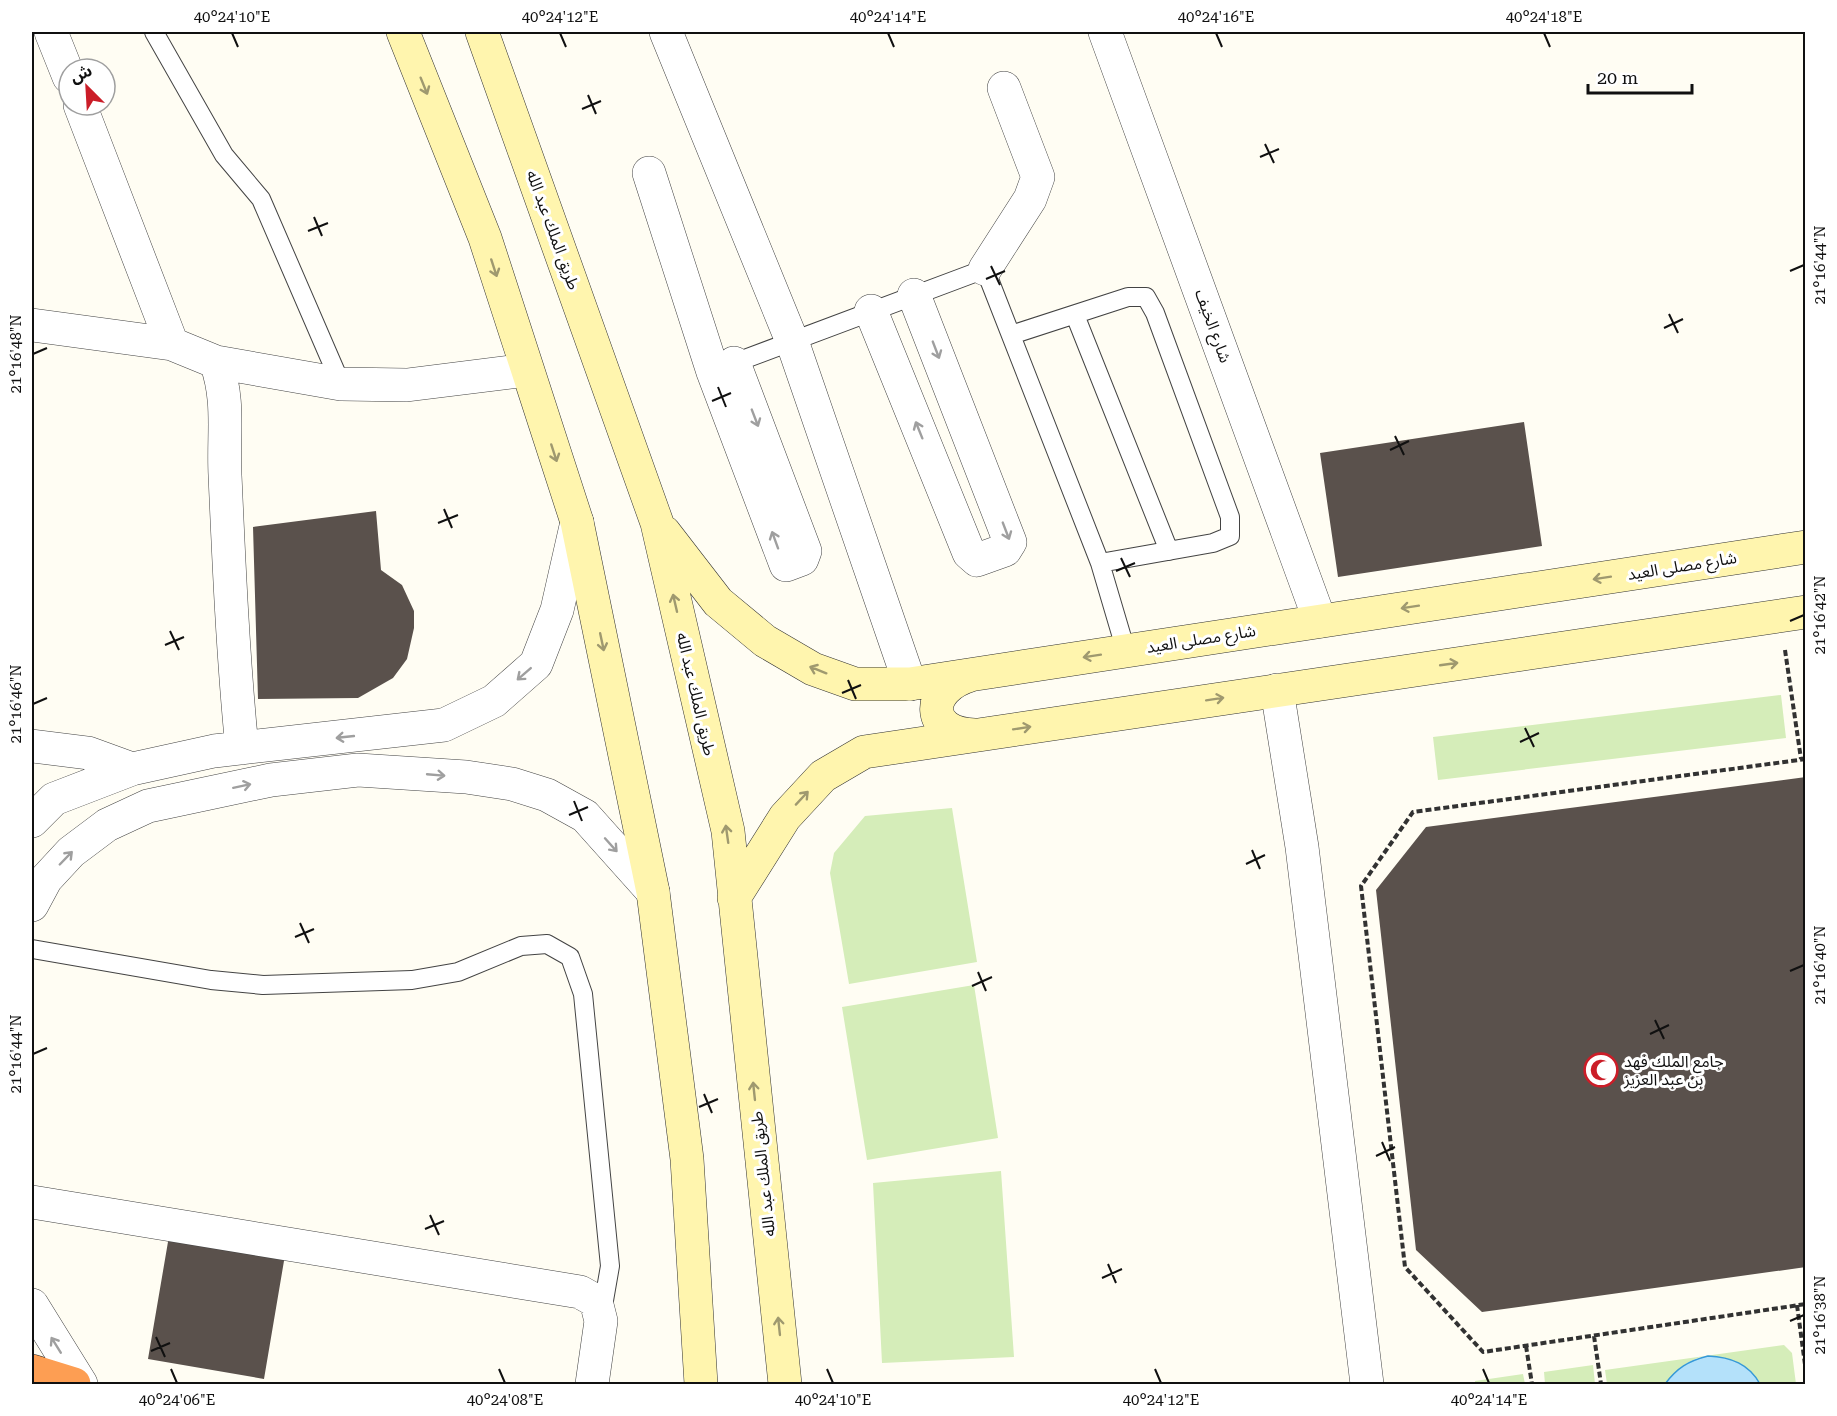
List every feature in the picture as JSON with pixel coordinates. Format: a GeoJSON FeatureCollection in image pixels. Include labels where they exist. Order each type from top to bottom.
{"type":"FeatureCollection","features":[{"type":"Feature","properties":{"kind":"highway"},"geometry":{"type":"LineString","coordinates":[[32,1371],[74,1384]]}},
{"type":"Feature","properties":{"kind":"main road"},"geometry":{"type":"LineString","coordinates":[[403,32],[485,238],[577,522],[653,892],[687,1159],[701,1384]]}},
{"type":"Feature","properties":{"kind":"main road","name":"طريق الملك عبد الله"},"geometry":{"type":"LineString","coordinates":[[482,32],[657,523],[728,831],[785,1384]]}},
{"type":"Feature","properties":{"kind":"main road","name":"شارع مصلى العيد"},"geometry":{"type":"LineString","coordinates":[[657,523],[718,602],[765,641],[813,669],[855,684],[910,684],[1806,547]]}},
{"type":"Feature","properties":{"kind":"main road"},"geometry":{"type":"LineString","coordinates":[[734,898],[785,816],[823,776],[864,752],[1792,614]]}},
{"type":"Feature","properties":{"kind":"main road"},"geometry":{"type":"LineString","coordinates":[[978,673],[950,683],[938,701],[938,712],[942,723],[950,730],[960,735],[980,735]]}},
{"type":"Feature","properties":{"kind":"street"},"geometry":{"type":"LineString","coordinates":[[51,32],[61,57]]}},
{"type":"Feature","properties":{"kind":"street"},"geometry":{"type":"LineString","coordinates":[[666,32],[792,341],[910,684]]}},
{"type":"Feature","properties":{"kind":"street","name":"شارع الخيف"},"geometry":{"type":"LineString","coordinates":[[1105,32],[1320,621]]}},
{"type":"Feature","properties":{"kind":"street"},"geometry":{"type":"LineString","coordinates":[[985,269],[1030,199],[1038,177],[1004,88]]}},
{"type":"Feature","properties":{"kind":"street"},"geometry":{"type":"LineString","coordinates":[[85,117],[172,344]]}},
{"type":"Feature","properties":{"kind":"street"},"geometry":{"type":"LineString","coordinates":[[649,173],[724,367],[805,551],[802,559],[786,565],[724,367]]}},
{"type":"Feature","properties":{"kind":"street"},"geometry":{"type":"LineString","coordinates":[[871,311],[969,553],[977,560],[1005,550],[1010,542],[914,295]]}},
{"type":"Feature","properties":{"kind":"street"},"geometry":{"type":"LineString","coordinates":[[32,325],[172,344],[216,362],[341,384],[407,385],[527,370]]}},
{"type":"Feature","properties":{"kind":"street"},"geometry":{"type":"LineString","coordinates":[[216,362],[225,387],[225,473],[236,684],[242,747]]}},
{"type":"Feature","properties":{"kind":"street"},"geometry":{"type":"LineString","coordinates":[[32,820],[54,798],[132,770],[214,751],[444,725],[494,700],[536,664],[557,610],[577,522]]}},
{"type":"Feature","properties":{"kind":"street"},"geometry":{"type":"LineString","coordinates":[[1276,690],[1302,847],[1367,1384]]}},
{"type":"Feature","properties":{"kind":"street"},"geometry":{"type":"LineString","coordinates":[[32,746],[88,753],[132,770]]}},
{"type":"Feature","properties":{"kind":"street"},"geometry":{"type":"LineString","coordinates":[[32,905],[46,879],[71,852],[107,825],[148,807],[271,780],[358,770],[466,777],[512,784],[547,795],[585,816],[653,892]]}},
{"type":"Feature","properties":{"kind":"street"},"geometry":{"type":"LineString","coordinates":[[32,1202],[580,1292],[596,1301],[601,1321],[592,1384]]}},
{"type":"Feature","properties":{"kind":"street"},"geometry":{"type":"LineString","coordinates":[[32,1305],[81,1384]]}},
{"type":"Feature","properties":{"kind":"lane"},"geometry":{"type":"LineString","coordinates":[[154,32],[224,155],[261,199],[341,384]]}},
{"type":"Feature","properties":{"kind":"lane"},"geometry":{"type":"LineString","coordinates":[[724,367],[985,269],[1100,563],[1126,651]]}},
{"type":"Feature","properties":{"kind":"lane"},"geometry":{"type":"LineString","coordinates":[[1011,335],[1128,297],[1146,297],[1155,313],[1230,517],[1230,536],[1213,543],[1100,563]]}},
{"type":"Feature","properties":{"kind":"lane"},"geometry":{"type":"LineString","coordinates":[[1075,315],[1169,551]]}},
{"type":"Feature","properties":{"kind":"lane"},"geometry":{"type":"LineString","coordinates":[[32,949],[211,980],[263,986],[412,980],[458,972],[521,946],[547,944],[570,957],[583,994],[610,1266],[601,1321]]}},
{"type":"Feature","properties":{"kind":"path"},"geometry":{"type":"LineString","coordinates":[[1792,614],[1803,759],[1413,812],[1361,886],[1405,1267],[1483,1353],[1806,1304]]}},
{"type":"Feature","properties":{"kind":"path"},"geometry":{"type":"LineString","coordinates":[[1797,1305],[1806,1372]]}},
{"type":"Feature","properties":{"kind":"path"},"geometry":{"type":"LineString","coordinates":[[1594,1336],[1601,1384]]}},
{"type":"Feature","properties":{"kind":"path"},"geometry":{"type":"LineString","coordinates":[[1526,1346],[1532,1384]]}},
{"type":"Feature","properties":{"kind":"green space"},"geometry":{"type":"Polygon","coordinates":[[[1781,695],[1786,738],[1438,780],[1433,737],[1781,695]]]}},
{"type":"Feature","properties":{"kind":"green space"},"geometry":{"type":"Polygon","coordinates":[[[952,808],[977,962],[849,984],[830,873],[834,853],[865,816],[952,808]]]}},
{"type":"Feature","properties":{"kind":"green space"},"geometry":{"type":"Polygon","coordinates":[[[974,985],[998,1138],[867,1160],[842,1007],[974,985]]]}},
{"type":"Feature","properties":{"kind":"green space"},"geometry":{"type":"Polygon","coordinates":[[[1001,1171],[1014,1357],[882,1363],[873,1183],[1001,1171]]]}},
{"type":"Feature","properties":{"kind":"green space"},"geometry":{"type":"Polygon","coordinates":[[[1784,1345],[1792,1353],[1796,1384],[1760,1384],[1751,1374],[1728,1360],[1708,1356],[1698,1358],[1681,1367],[1665,1384],[1607,1384],[1605,1370],[1784,1345]]]}},
{"type":"Feature","properties":{"kind":"green space"},"geometry":{"type":"Polygon","coordinates":[[[1593,1365],[1595,1384],[1545,1384],[1544,1372],[1593,1365]]]}},
{"type":"Feature","properties":{"kind":"green space"},"geometry":{"type":"Polygon","coordinates":[[[1523,1374],[1525,1384],[1475,1384],[1475,1381],[1523,1374]]]}},
{"type":"Feature","properties":{"kind":"water"},"geometry":{"type":"Polygon","coordinates":[[[1708,1356],[1738,1363],[1750,1371],[1760,1384],[1665,1384],[1684,1366],[1708,1356]]]}},
{"type":"Feature","properties":{"kind":"building"},"geometry":{"type":"Polygon","coordinates":[[[1524,422],[1542,546],[1338,577],[1320,453],[1524,422]]]}},
{"type":"Feature","properties":{"kind":"building"},"geometry":{"type":"Polygon","coordinates":[[[376,511],[381,570],[402,585],[414,611],[414,628],[407,659],[393,678],[358,698],[258,699],[253,527],[376,511]]]}},
{"type":"Feature","properties":{"kind":"building","name":"جامع الملك فهد بن عبد العزيز"},"geometry":{"type":"Polygon","coordinates":[[[1806,777],[1806,1267],[1482,1312],[1416,1250],[1376,890],[1426,827],[1806,777]]]}},
{"type":"Feature","properties":{"kind":"building"},"geometry":{"type":"Polygon","coordinates":[[[169,1236],[285,1255],[264,1379],[148,1359],[169,1236]]]}},
{"type":"Feature","properties":{"kind":"place","name":"جامع الملك فهد بن عبد العزيز"},"geometry":{"type":"Point","coordinates":[1601,1070]}}]}
